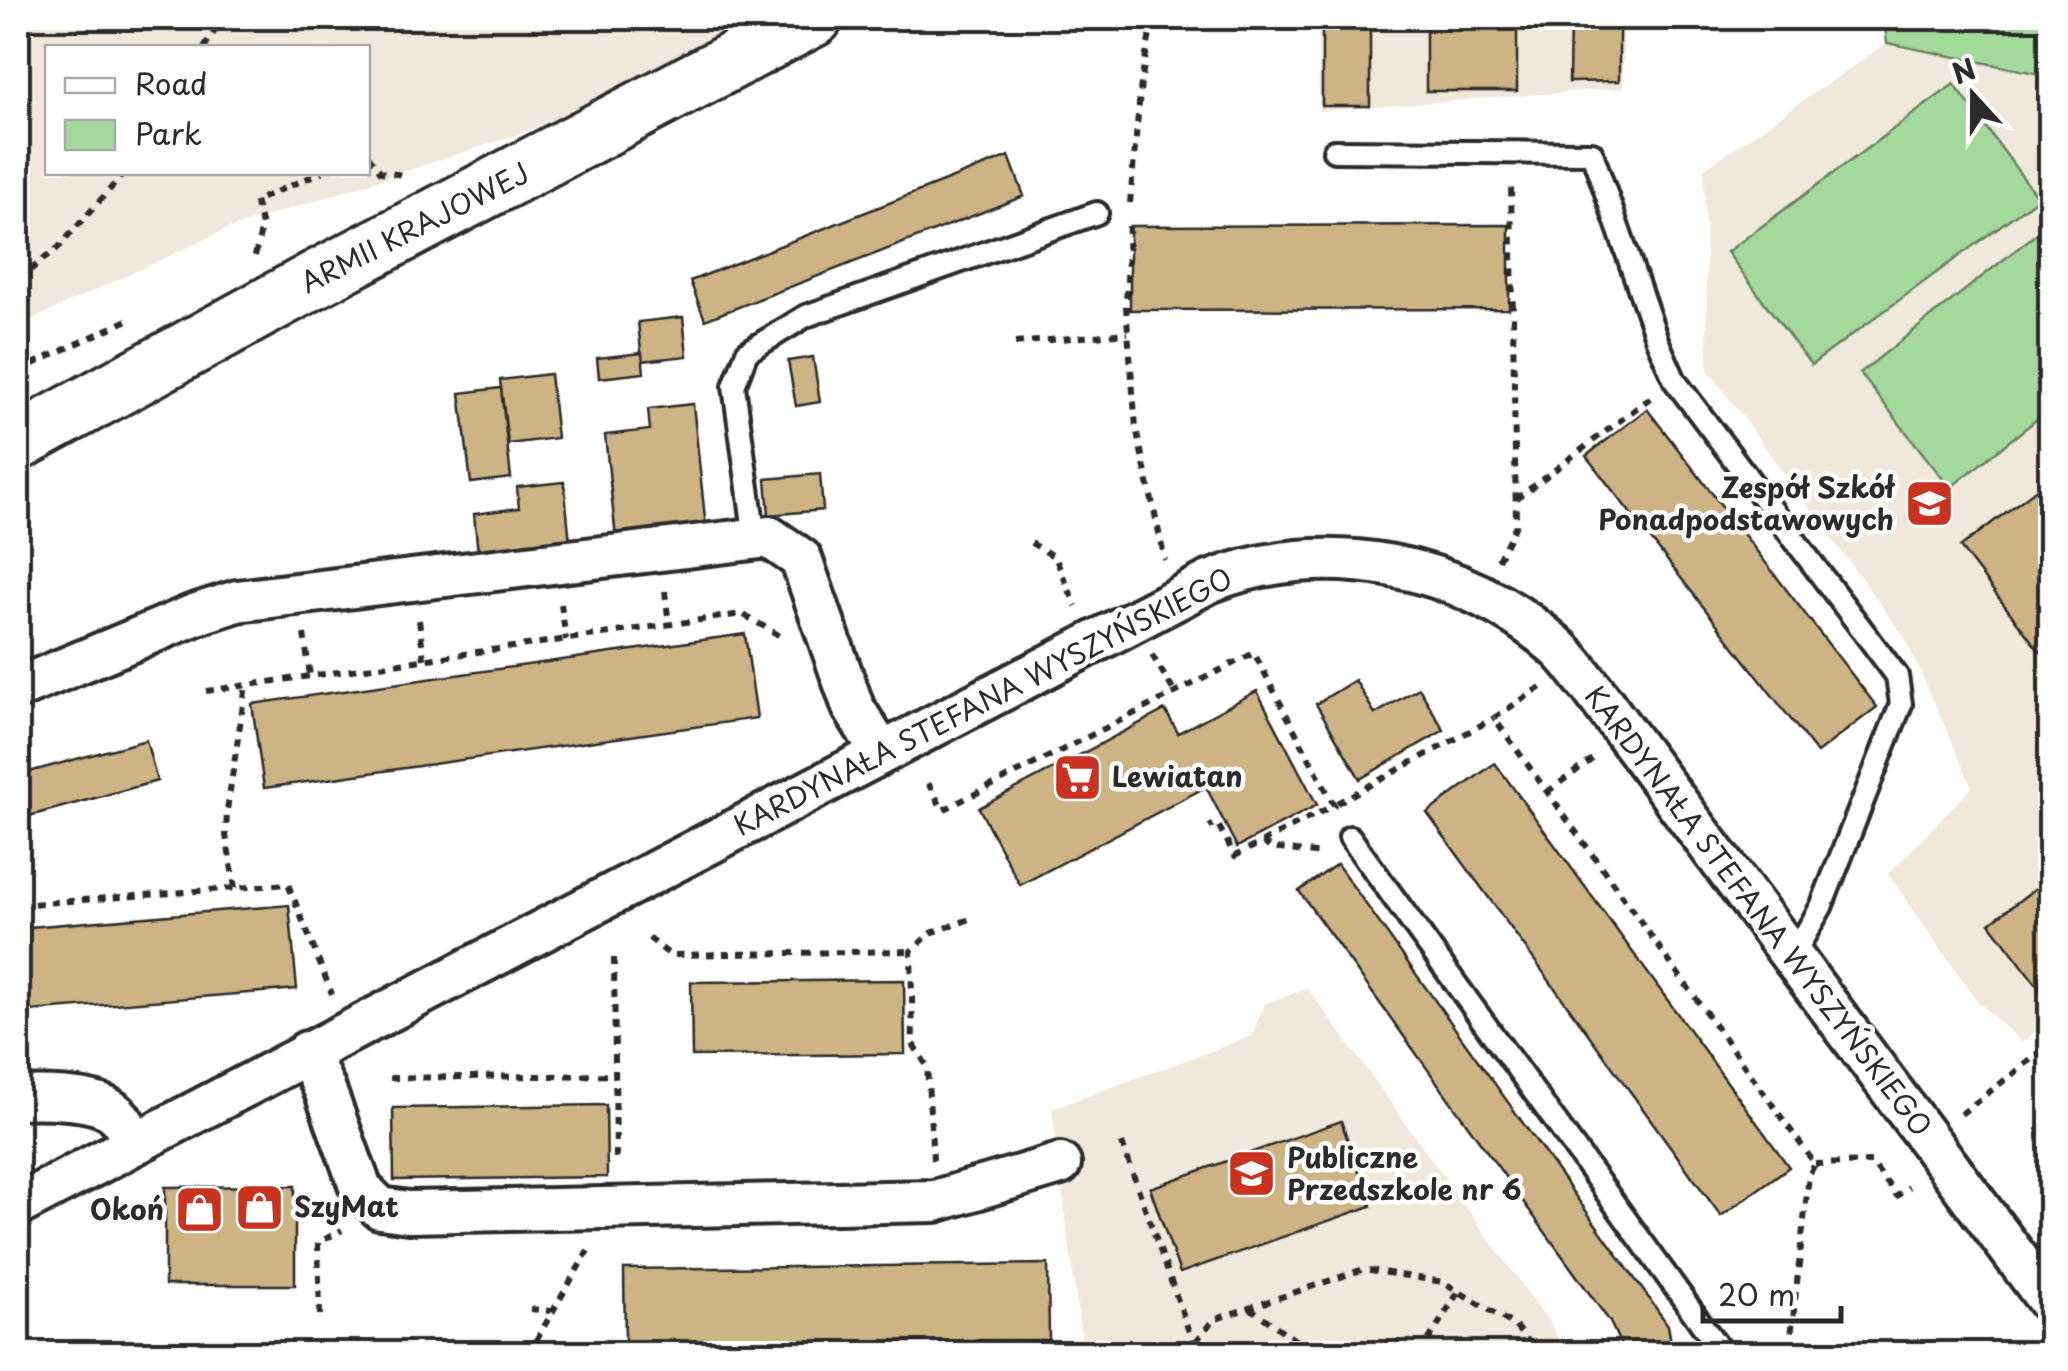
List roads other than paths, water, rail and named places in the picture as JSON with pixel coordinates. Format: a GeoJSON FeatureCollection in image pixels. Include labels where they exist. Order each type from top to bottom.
{"type":"FeatureCollection","features":[{"type":"Feature","properties":{"kind":"main road","name":"ARMII KRAJOWEJ"},"geometry":{"type":"LineString","coordinates":[[18,442],[316,278],[814,18]]}},
{"type":"Feature","properties":{"kind":"street"},"geometry":{"type":"LineString","coordinates":[[18,688],[237,600],[769,537],[801,558],[853,707],[881,752]]}},
{"type":"Feature","properties":{"kind":"street","name":"KARDYNAŁA STEFANA WYSZYŃSKIEGO"},"geometry":{"type":"LineString","coordinates":[[18,1205],[1164,605],[1242,569],[1291,560],[1348,560],[1408,568],[1462,586],[1517,615],[1558,647],[2050,1303]]}},
{"type":"Feature","properties":{"kind":"street"},"geometry":{"type":"LineString","coordinates":[[307,1052],[362,1190],[380,1208],[409,1212],[588,1210],[935,1201],[1060,1164]]}},
{"type":"Feature","properties":{"kind":"street"},"geometry":{"type":"LineString","coordinates":[[18,1098],[51,1097],[110,1108],[121,1118],[134,1142]]}},
{"type":"Feature","properties":{"kind":"lane"},"geometry":{"type":"LineString","coordinates":[[1334,151],[1592,152],[1657,340],[1676,381],[1896,676],[1901,704],[1821,907],[1792,957]]}},
{"type":"Feature","properties":{"kind":"lane"},"geometry":{"type":"LineString","coordinates":[[755,539],[734,386],[748,352],[806,316],[1097,214]]}},
{"type":"Feature","properties":{"kind":"lane"},"geometry":{"type":"LineString","coordinates":[[1350,838],[1723,1354]]}},
{"type":"Feature","properties":{"kind":"place","name":"Zespół Szkół Ponadpodstawowych"},"geometry":{"type":"Point","coordinates":[1929,504]}},
{"type":"Feature","properties":{"kind":"place","name":"Lewiatan"},"geometry":{"type":"Point","coordinates":[1077,777]}},
{"type":"Feature","properties":{"kind":"place","name":"Publiczne Przedszkole nr 6"},"geometry":{"type":"Point","coordinates":[1252,1174]}},
{"type":"Feature","properties":{"kind":"place","name":"SzyMat"},"geometry":{"type":"Point","coordinates":[259,1207]}},
{"type":"Feature","properties":{"kind":"place","name":"Okoń"},"geometry":{"type":"Point","coordinates":[199,1210]}}]}
